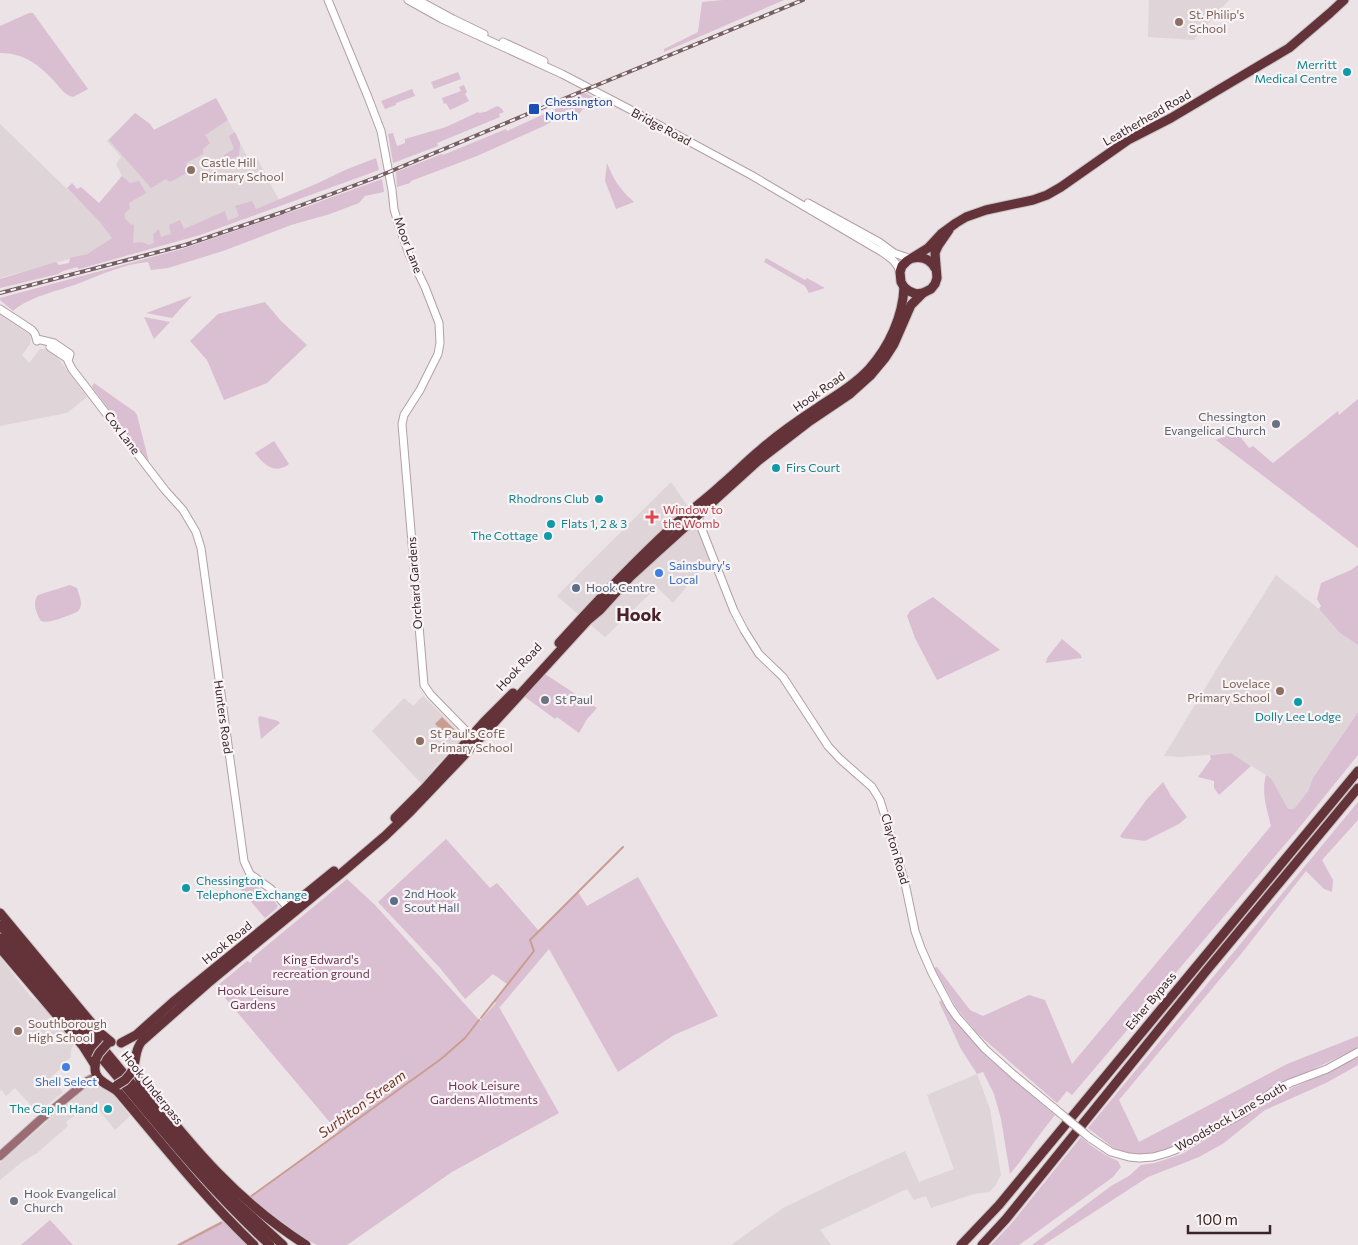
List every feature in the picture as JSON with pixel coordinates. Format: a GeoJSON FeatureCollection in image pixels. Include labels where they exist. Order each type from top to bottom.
{"type":"FeatureCollection","features":[{"type":"Feature","properties":{"kind":"highway","name":"Leatherhead Road"},"geometry":{"type":"LineString","coordinates":[[912,258],[928,248],[941,234],[966,217],[1000,206],[1032,200],[1060,188],[1124,142],[1164,122],[1288,48],[1344,0]]}},
{"type":"Feature","properties":{"kind":"highway"},"geometry":{"type":"LineString","coordinates":[[935,268],[928,260],[918,257],[912,258],[902,266],[900,277],[904,286],[916,294],[931,289],[937,278],[935,253],[949,230]]}},
{"type":"Feature","properties":{"kind":"highway","name":"Hook Road"},"geometry":{"type":"LineString","coordinates":[[134,1066],[136,1051],[140,1044],[208,983],[385,836],[411,811],[588,620],[600,610],[719,487],[760,450],[853,383],[869,368],[886,345],[892,332],[904,299],[904,286]]}},
{"type":"Feature","properties":{"kind":"highway","name":"Hook Road"},"geometry":{"type":"LineString","coordinates":[[121,1043],[136,1035],[289,909],[395,818],[619,578],[758,461],[810,421],[850,394],[870,376],[894,344],[911,305],[923,293]]}},
{"type":"Feature","properties":{"kind":"highway","name":"Esher Bypass"},"geometry":{"type":"LineString","coordinates":[[962,1245],[999,1205],[1358,771]]}},
{"type":"Feature","properties":{"kind":"highway","name":"Esher Bypass"},"geometry":{"type":"LineString","coordinates":[[982,1245],[1006,1219],[1207,970],[1358,788]]}},
{"type":"Feature","properties":{"kind":"highway"},"geometry":{"type":"LineString","coordinates":[[0,913],[109,1043]]}},
{"type":"Feature","properties":{"kind":"highway","name":"Hook Underpass"},"geometry":{"type":"LineString","coordinates":[[0,925],[116,1062],[188,1152],[238,1204],[272,1235]]}},
{"type":"Feature","properties":{"kind":"highway"},"geometry":{"type":"LineString","coordinates":[[0,938],[4,948],[96,1062]]}},
{"type":"Feature","properties":{"kind":"highway","name":"Hook Underpass"},"geometry":{"type":"LineString","coordinates":[[4,948],[42,987],[184,1158],[270,1245]]}},
{"type":"Feature","properties":{"kind":"highway"},"geometry":{"type":"LineString","coordinates":[[134,1066],[125,1080],[113,1085],[104,1083],[95,1072],[96,1062],[103,1048],[109,1043],[121,1043],[130,1050],[134,1054],[134,1066],[144,1086],[201,1155],[264,1216],[306,1245]]}},
{"type":"Feature","properties":{"kind":"highway"},"geometry":{"type":"LineString","coordinates":[[113,1085],[188,1176],[254,1245]]}},
{"type":"Feature","properties":{"kind":"highway"},"geometry":{"type":"LineString","coordinates":[[272,1235],[282,1245]]}},
{"type":"Feature","properties":{"kind":"highway"},"geometry":{"type":"LineString","coordinates":[[272,1235],[288,1245]]}},
{"type":"Feature","properties":{"kind":"main road"},"geometry":{"type":"LineString","coordinates":[[0,1156],[87,1081],[97,1076]]}},
{"type":"Feature","properties":{"kind":"street","name":"Moor Lane"},"geometry":{"type":"LineString","coordinates":[[328,0],[381,131],[398,223],[409,254],[439,323],[440,343],[438,354],[420,390],[404,415],[402,424],[408,488]]}},
{"type":"Feature","properties":{"kind":"street","name":"Bridge Road"},"geometry":{"type":"LineString","coordinates":[[408,0],[442,19],[562,74],[751,175],[882,252],[894,260],[900,272]]}},
{"type":"Feature","properties":{"kind":"street","name":"Bridge Road"},"geometry":{"type":"LineString","coordinates":[[418,0],[452,19],[528,53],[582,80],[879,242],[894,253],[912,258]]}},
{"type":"Feature","properties":{"kind":"street","name":"Cox Lane"},"geometry":{"type":"LineString","coordinates":[[0,309],[32,330],[37,341],[54,343],[69,356],[72,369],[165,490],[183,510]]}},
{"type":"Feature","properties":{"kind":"street","name":"Orchard Gardens"},"geometry":{"type":"LineString","coordinates":[[408,488],[424,685],[471,736]]}},
{"type":"Feature","properties":{"kind":"street","name":"Hunters Road"},"geometry":{"type":"LineString","coordinates":[[183,510],[196,532],[201,548],[244,861],[250,874],[271,889],[289,909]]}},
{"type":"Feature","properties":{"kind":"street","name":"Clayton Road"},"geometry":{"type":"LineString","coordinates":[[697,511],[699,522],[734,611],[759,654],[783,677],[828,746],[872,787],[880,800],[906,883],[920,948],[950,1007],[985,1049],[1014,1075],[1090,1138],[1111,1152],[1129,1157]]}},
{"type":"Feature","properties":{"kind":"street","name":"Woodstock Lane South"},"geometry":{"type":"LineString","coordinates":[[1129,1157],[1154,1157],[1180,1148],[1245,1112],[1272,1092],[1327,1069],[1358,1052]]}},
{"type":"Feature","properties":{"kind":"shaded area","name":"St. Philip's School"},"geometry":{"type":"Polygon","coordinates":[[[1149,0],[1229,0],[1195,40],[1148,37],[1149,0]]]}},
{"type":"Feature","properties":{"kind":"shaded area","name":"Castle Hill Primary School"},"geometry":{"type":"Polygon","coordinates":[[[216,98],[249,160],[256,156],[281,204],[138,253],[112,238],[87,254],[0,278],[0,124],[99,220],[134,188],[122,176],[116,164],[121,157],[107,141],[135,113],[150,124],[154,130],[216,98]]]}},
{"type":"Feature","properties":{"kind":"shaded area"},"geometry":{"type":"Polygon","coordinates":[[[0,315],[29,334],[31,338],[30,344],[22,355],[29,363],[40,349],[50,350],[87,397],[67,413],[0,426],[0,315]]]}},
{"type":"Feature","properties":{"kind":"shaded area"},"geometry":{"type":"Polygon","coordinates":[[[671,482],[699,522],[712,556],[673,603],[657,587],[605,637],[557,596],[671,482]]]}},
{"type":"Feature","properties":{"kind":"shaded area","name":"Lovelace Primary School"},"geometry":{"type":"Polygon","coordinates":[[[1276,575],[1319,609],[1340,633],[1358,645],[1358,712],[1313,778],[1308,791],[1294,809],[1288,810],[1271,778],[1231,753],[1181,757],[1164,756],[1276,575]]]}},
{"type":"Feature","properties":{"kind":"shaded area","name":"St Paul's CofE Primary School"},"geometry":{"type":"Polygon","coordinates":[[[423,696],[461,734],[460,741],[434,768],[423,785],[372,731],[404,698],[413,706],[423,696]]]}},
{"type":"Feature","properties":{"kind":"shaded area"},"geometry":{"type":"Polygon","coordinates":[[[442,717],[456,731],[449,738],[435,724],[442,717]]]}},
{"type":"Feature","properties":{"kind":"shaded area","name":"Southborough High School"},"geometry":{"type":"Polygon","coordinates":[[[0,957],[31,997],[43,1006],[74,1043],[71,1057],[66,1061],[67,1063],[51,1077],[63,1092],[38,1113],[15,1088],[6,1096],[2,1090],[0,1091],[0,957]]]}},
{"type":"Feature","properties":{"kind":"shaded area"},"geometry":{"type":"Polygon","coordinates":[[[977,1074],[990,1109],[1001,1175],[989,1192],[974,1194],[931,1208],[926,1196],[914,1200],[907,1189],[820,1230],[831,1245],[731,1245],[783,1208],[905,1151],[919,1182],[954,1169],[927,1095],[977,1074]]]}},
{"type":"Feature","properties":{"kind":"shaded area"},"geometry":{"type":"Polygon","coordinates":[[[89,1085],[97,1086],[112,1093],[130,1116],[115,1130],[95,1105],[82,1116],[79,1112],[66,1122],[68,1126],[37,1153],[22,1162],[0,1180],[0,1163],[89,1085]]]}},
{"type":"Feature","properties":{"kind":"green space"},"geometry":{"type":"Polygon","coordinates":[[[784,0],[664,52],[664,49],[698,32],[702,2],[784,0]]]}},
{"type":"Feature","properties":{"kind":"green space"},"geometry":{"type":"Polygon","coordinates":[[[33,13],[88,89],[73,97],[70,96],[31,61],[17,55],[0,53],[0,26],[33,13]]]}},
{"type":"Feature","properties":{"kind":"green space"},"geometry":{"type":"Polygon","coordinates":[[[458,72],[461,79],[434,89],[431,82],[458,72]]]}},
{"type":"Feature","properties":{"kind":"green space"},"geometry":{"type":"Polygon","coordinates":[[[464,85],[467,92],[465,94],[469,101],[450,110],[446,103],[444,104],[442,98],[461,91],[459,87],[464,85]]]}},
{"type":"Feature","properties":{"kind":"green space"},"geometry":{"type":"Polygon","coordinates":[[[412,89],[415,96],[385,109],[381,101],[412,89]]]}},
{"type":"Feature","properties":{"kind":"green space"},"geometry":{"type":"Polygon","coordinates":[[[583,92],[593,97],[573,121],[564,115],[477,156],[397,187],[396,172],[506,129],[507,131],[571,102],[583,92]]]}},
{"type":"Feature","properties":{"kind":"green space"},"geometry":{"type":"Polygon","coordinates":[[[216,98],[228,120],[205,135],[210,143],[203,149],[203,154],[186,163],[189,172],[170,182],[166,179],[151,188],[109,140],[135,113],[150,124],[154,130],[216,98]]]}},
{"type":"Feature","properties":{"kind":"green space"},"geometry":{"type":"Polygon","coordinates":[[[497,106],[504,112],[499,114],[500,117],[437,143],[438,146],[393,163],[388,134],[393,133],[397,146],[405,143],[405,139],[446,127],[478,112],[485,112],[497,106]]]}},
{"type":"Feature","properties":{"kind":"green space"},"geometry":{"type":"Polygon","coordinates":[[[235,132],[240,143],[239,156],[219,164],[218,159],[234,149],[229,136],[235,132]]]}},
{"type":"Feature","properties":{"kind":"green space"},"geometry":{"type":"Polygon","coordinates":[[[376,158],[379,170],[200,235],[79,269],[77,267],[58,274],[0,288],[0,279],[56,262],[59,265],[69,263],[70,258],[87,254],[112,238],[99,221],[67,188],[72,183],[77,189],[81,187],[99,203],[122,176],[130,183],[139,181],[146,193],[129,203],[130,209],[126,212],[125,216],[130,224],[134,225],[133,243],[142,242],[149,245],[154,243],[153,234],[159,229],[161,237],[171,234],[169,225],[180,220],[184,229],[225,211],[228,221],[239,216],[235,206],[252,201],[256,209],[376,158]]]}},
{"type":"Feature","properties":{"kind":"green space"},"geometry":{"type":"Polygon","coordinates":[[[607,163],[618,184],[634,202],[616,209],[605,181],[607,163]]]}},
{"type":"Feature","properties":{"kind":"green space"},"geometry":{"type":"Polygon","coordinates":[[[382,179],[384,192],[365,196],[359,203],[330,214],[291,225],[223,251],[168,268],[151,270],[148,262],[121,267],[35,298],[13,311],[0,300],[0,298],[182,249],[382,179]]]}},
{"type":"Feature","properties":{"kind":"green space"},"geometry":{"type":"Polygon","coordinates":[[[766,258],[805,280],[807,278],[825,288],[809,293],[805,286],[764,262],[766,258]]]}},
{"type":"Feature","properties":{"kind":"green space"},"geometry":{"type":"Polygon","coordinates":[[[192,296],[172,318],[146,313],[192,296]]]}},
{"type":"Feature","properties":{"kind":"green space"},"geometry":{"type":"Polygon","coordinates":[[[265,302],[280,320],[307,345],[267,383],[224,400],[207,360],[190,341],[218,314],[265,302]]]}},
{"type":"Feature","properties":{"kind":"green space"},"geometry":{"type":"Polygon","coordinates":[[[144,317],[170,322],[154,339],[144,317]]]}},
{"type":"Feature","properties":{"kind":"green space"},"geometry":{"type":"Polygon","coordinates":[[[94,383],[135,412],[149,462],[92,387],[94,383]]]}},
{"type":"Feature","properties":{"kind":"green space"},"geometry":{"type":"Polygon","coordinates":[[[1358,399],[1358,548],[1216,440],[1236,431],[1249,448],[1253,446],[1273,463],[1338,411],[1339,415],[1358,399]]]}},
{"type":"Feature","properties":{"kind":"green space"},"geometry":{"type":"Polygon","coordinates":[[[274,441],[289,464],[279,469],[266,465],[255,453],[274,441]]]}},
{"type":"Feature","properties":{"kind":"green space"},"geometry":{"type":"Polygon","coordinates":[[[1358,565],[1358,645],[1340,633],[1319,609],[1321,606],[1317,599],[1321,583],[1358,565]]]}},
{"type":"Feature","properties":{"kind":"green space"},"geometry":{"type":"Polygon","coordinates":[[[70,585],[77,588],[81,601],[79,610],[59,619],[41,621],[35,608],[35,601],[38,595],[70,585]]]}},
{"type":"Feature","properties":{"kind":"green space"},"geometry":{"type":"Polygon","coordinates":[[[933,597],[1000,650],[937,680],[915,638],[907,616],[910,611],[933,597]]]}},
{"type":"Feature","properties":{"kind":"green space"},"geometry":{"type":"Polygon","coordinates":[[[1062,639],[1080,654],[1082,658],[1046,663],[1047,658],[1062,639]]]}},
{"type":"Feature","properties":{"kind":"green space"},"geometry":{"type":"Polygon","coordinates":[[[545,674],[597,708],[587,719],[579,733],[557,717],[555,719],[525,697],[545,674]]]}},
{"type":"Feature","properties":{"kind":"green space"},"geometry":{"type":"Polygon","coordinates":[[[1358,712],[1358,755],[1299,828],[1072,1095],[1067,1091],[1057,1103],[978,1034],[957,1009],[934,968],[937,967],[970,1010],[983,1016],[1029,995],[1045,1000],[1072,1064],[1271,826],[1264,795],[1266,775],[1271,778],[1288,809],[1294,809],[1308,791],[1313,778],[1358,712]]]}},
{"type":"Feature","properties":{"kind":"green space"},"geometry":{"type":"Polygon","coordinates":[[[260,716],[280,723],[261,739],[258,718],[260,716]]]}},
{"type":"Feature","properties":{"kind":"green space"},"geometry":{"type":"Polygon","coordinates":[[[1231,753],[1251,766],[1219,795],[1214,788],[1214,781],[1198,777],[1211,759],[1210,755],[1231,753]]]}},
{"type":"Feature","properties":{"kind":"green space"},"geometry":{"type":"Polygon","coordinates":[[[1163,782],[1187,817],[1179,824],[1145,841],[1122,838],[1120,836],[1147,799],[1163,782]]]}},
{"type":"Feature","properties":{"kind":"green space"},"geometry":{"type":"Polygon","coordinates":[[[1358,802],[1358,820],[1322,860],[1333,880],[1332,892],[1324,889],[1306,871],[1241,954],[1119,1100],[1139,1142],[1287,1064],[1358,1036],[1358,1048],[1269,1090],[1235,1113],[1162,1152],[1136,1155],[1116,1150],[1088,1128],[1358,802]]]}},
{"type":"Feature","properties":{"kind":"green space"},"geometry":{"type":"Polygon","coordinates":[[[446,839],[490,888],[497,883],[539,931],[578,892],[587,906],[638,877],[718,1016],[674,1035],[618,1072],[549,949],[500,1007],[498,1005],[559,1113],[452,1172],[347,1245],[317,1245],[287,1226],[250,1197],[338,1132],[216,987],[247,961],[251,963],[252,958],[347,879],[375,905],[480,1021],[496,1003],[494,1001],[507,984],[493,974],[465,999],[440,968],[378,902],[446,839]]]}},
{"type":"Feature","properties":{"kind":"green space"},"geometry":{"type":"Polygon","coordinates":[[[242,877],[269,894],[278,906],[265,918],[235,883],[242,877]]]}},
{"type":"Feature","properties":{"kind":"green space"},"geometry":{"type":"Polygon","coordinates":[[[942,1000],[955,1019],[987,1057],[1055,1115],[1010,1174],[1001,1119],[994,1094],[983,1072],[977,1074],[961,1049],[939,1002],[942,1000]]]}},
{"type":"Feature","properties":{"kind":"green space"},"geometry":{"type":"Polygon","coordinates":[[[1358,1057],[1358,1065],[1326,1083],[1265,1110],[1224,1143],[1199,1157],[1148,1177],[1043,1245],[1032,1245],[1111,1186],[1129,1176],[1141,1165],[1155,1163],[1182,1154],[1240,1119],[1273,1096],[1327,1073],[1358,1057]]]}},
{"type":"Feature","properties":{"kind":"green space"},"geometry":{"type":"Polygon","coordinates":[[[1081,1137],[1098,1150],[1118,1161],[1121,1167],[1113,1177],[1019,1245],[991,1245],[1011,1224],[1081,1137]]]}},
{"type":"Feature","properties":{"kind":"green space"},"geometry":{"type":"Polygon","coordinates":[[[50,1220],[73,1245],[21,1245],[50,1220]]]}},
{"type":"Feature","properties":{"kind":"green space"},"geometry":{"type":"Polygon","coordinates":[[[223,1220],[248,1245],[176,1245],[223,1220]]]}},
{"type":"Feature","properties":{"kind":"waterway","name":"Surbiton Stream"},"geometry":{"type":"LineString","coordinates":[[481,1018],[534,951],[530,940],[623,847]]}},
{"type":"Feature","properties":{"kind":"waterway","name":"Surbiton Stream"},"geometry":{"type":"LineString","coordinates":[[250,1197],[441,1059],[465,1038],[479,1020]]}},
{"type":"Feature","properties":{"kind":"waterway","name":"Surbiton Stream"},"geometry":{"type":"LineString","coordinates":[[179,1245],[221,1223]]}},
{"type":"Feature","properties":{"kind":"railway"},"geometry":{"type":"LineString","coordinates":[[0,293],[185,245],[283,212],[377,177],[803,0]]}},
{"type":"Feature","properties":{"kind":"place","name":"St. Philip's School"},"geometry":{"type":"Point","coordinates":[1179,22]}},
{"type":"Feature","properties":{"kind":"place","name":"Merritt Medical Centre"},"geometry":{"type":"Point","coordinates":[1347,72]}},
{"type":"Feature","properties":{"kind":"place","name":"Chessington North"},"geometry":{"type":"Point","coordinates":[534,109]}},
{"type":"Feature","properties":{"kind":"place","name":"Castle Hill Primary School"},"geometry":{"type":"Point","coordinates":[191,170]}},
{"type":"Feature","properties":{"kind":"place","name":"Chessington Evangelical Church"},"geometry":{"type":"Point","coordinates":[1276,424]}},
{"type":"Feature","properties":{"kind":"place","name":"Firs Court"},"geometry":{"type":"Point","coordinates":[776,468]}},
{"type":"Feature","properties":{"kind":"place","name":"Rhodrons Club"},"geometry":{"type":"Point","coordinates":[599,499]}},
{"type":"Feature","properties":{"kind":"place","name":"Window to the Womb"},"geometry":{"type":"Point","coordinates":[652,517]}},
{"type":"Feature","properties":{"kind":"place","name":"Flats 1, 2 & 3"},"geometry":{"type":"Point","coordinates":[551,524]}},
{"type":"Feature","properties":{"kind":"place","name":"The Cottage"},"geometry":{"type":"Point","coordinates":[548,536]}},
{"type":"Feature","properties":{"kind":"place","name":"Sainsbury's Local"},"geometry":{"type":"Point","coordinates":[659,573]}},
{"type":"Feature","properties":{"kind":"place","name":"Hook Centre"},"geometry":{"type":"Point","coordinates":[576,588]}},
{"type":"Feature","properties":{"kind":"place","name":"Lovelace Primary School"},"geometry":{"type":"Point","coordinates":[1280,691]}},
{"type":"Feature","properties":{"kind":"place","name":"St Paul"},"geometry":{"type":"Point","coordinates":[545,700]}},
{"type":"Feature","properties":{"kind":"place","name":"Dolly Lee Lodge"},"geometry":{"type":"Point","coordinates":[1298,702]}},
{"type":"Feature","properties":{"kind":"place","name":"St Paul's CofE Primary School"},"geometry":{"type":"Point","coordinates":[420,741]}},
{"type":"Feature","properties":{"kind":"place","name":"Chessington Telephone Exchange"},"geometry":{"type":"Point","coordinates":[186,888]}},
{"type":"Feature","properties":{"kind":"place","name":"2nd Hook Scout Hall"},"geometry":{"type":"Point","coordinates":[394,901]}},
{"type":"Feature","properties":{"kind":"place","name":"Southborough High School"},"geometry":{"type":"Point","coordinates":[18,1031]}},
{"type":"Feature","properties":{"kind":"place","name":"Shell Select"},"geometry":{"type":"Point","coordinates":[66,1067]}},
{"type":"Feature","properties":{"kind":"place","name":"The Cap In Hand"},"geometry":{"type":"Point","coordinates":[108,1109]}},
{"type":"Feature","properties":{"kind":"place","name":"Hook Evangelical Church"},"geometry":{"type":"Point","coordinates":[14,1201]}},
{"type":"Feature","properties":{"kind":"district","name":"Hook"},"geometry":{"type":"Point","coordinates":[639,615]}},
{"type":"Feature","properties":{"kind":"park label","name":"King Edward's recreation ground"},"geometry":{"type":"Point","coordinates":[321,967]}},
{"type":"Feature","properties":{"kind":"park label","name":"Hook Leisure Gardens"},"geometry":{"type":"Point","coordinates":[253,998]}},
{"type":"Feature","properties":{"kind":"park label","name":"Hook Leisure Gardens Allotments"},"geometry":{"type":"Point","coordinates":[484,1093]}}]}
